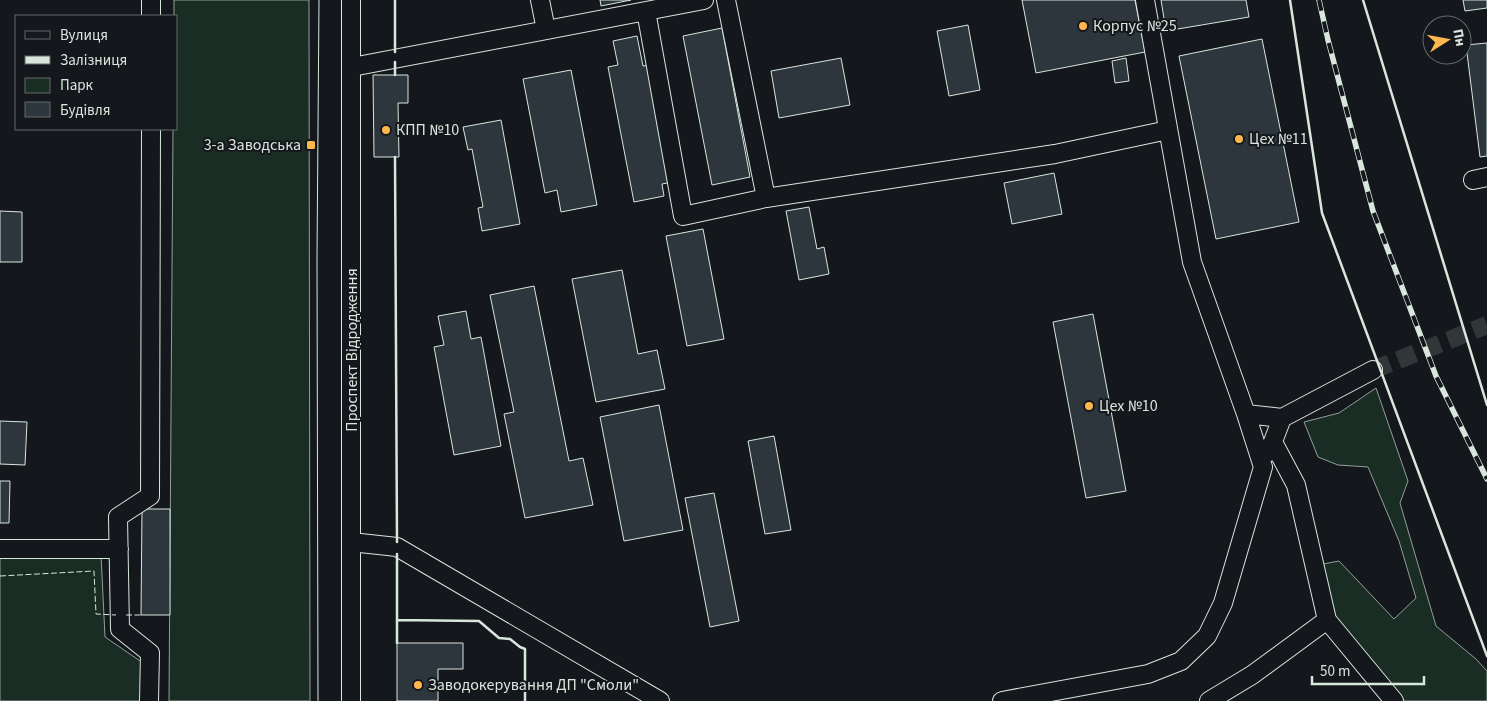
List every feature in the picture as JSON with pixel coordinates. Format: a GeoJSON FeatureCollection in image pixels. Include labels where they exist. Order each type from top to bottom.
{"type":"FeatureCollection","features":[{"type":"Feature","properties":{"kind":"street"},"geometry":{"type":"LineString","coordinates":[[151,0],[151,15]]}},
{"type":"Feature","properties":{"kind":"street","name":"Проспект Відродження"},"geometry":{"type":"LineString","coordinates":[[351,701],[352,0]]}},
{"type":"Feature","properties":{"kind":"street"},"geometry":{"type":"LineString","coordinates":[[540,0],[546,30]]}},
{"type":"Feature","properties":{"kind":"street"},"geometry":{"type":"LineString","coordinates":[[352,67],[704,0]]}},
{"type":"Feature","properties":{"kind":"street"},"geometry":{"type":"LineString","coordinates":[[726,0],[766,198]]}},
{"type":"Feature","properties":{"kind":"street"},"geometry":{"type":"LineString","coordinates":[[1145,0],[1192,262],[1263,467]]}},
{"type":"Feature","properties":{"kind":"street"},"geometry":{"type":"LineString","coordinates":[[646,11],[683,216],[766,198],[1055,154],[1168,130]]}},
{"type":"Feature","properties":{"kind":"street"},"geometry":{"type":"LineString","coordinates":[[149,701],[150,653],[120,629],[118,517],[150,496],[151,130]]}},
{"type":"Feature","properties":{"kind":"street"},"geometry":{"type":"LineString","coordinates":[[1246,414],[1282,418],[1373,370]]}},
{"type":"Feature","properties":{"kind":"street"},"geometry":{"type":"LineString","coordinates":[[1002,701],[1148,674],[1181,661],[1207,636],[1223,603],[1263,467],[1282,418]]}},
{"type":"Feature","properties":{"kind":"street"},"geometry":{"type":"LineString","coordinates":[[1273,442],[1296,485],[1327,620],[1394,701]]}},
{"type":"Feature","properties":{"kind":"street"},"geometry":{"type":"LineString","coordinates":[[351,542],[397,547],[660,701]]}},
{"type":"Feature","properties":{"kind":"street"},"geometry":{"type":"LineString","coordinates":[[0,549],[119,549]]}},
{"type":"Feature","properties":{"kind":"street"},"geometry":{"type":"LineString","coordinates":[[1209,701],[1252,675],[1327,620]]}},
{"type":"Feature","properties":{"kind":"green space"},"geometry":{"type":"Polygon","coordinates":[[[174,0],[309,0],[310,701],[169,701],[173,130],[178,130],[178,15],[174,15],[174,0]]]}},
{"type":"Feature","properties":{"kind":"green space"},"geometry":{"type":"Polygon","coordinates":[[[1376,388],[1408,481],[1400,503],[1436,626],[1476,659],[1487,671],[1487,701],[1403,701],[1331,617],[1323,564],[1339,561],[1394,619],[1416,598],[1399,541],[1368,467],[1338,465],[1318,457],[1304,422],[1339,413],[1376,388]]]}},
{"type":"Feature","properties":{"kind":"green space"},"geometry":{"type":"Polygon","coordinates":[[[101,555],[105,637],[146,665],[145,701],[0,701],[0,556],[101,555]]]}},
{"type":"Feature","properties":{"kind":"building"},"geometry":{"type":"Polygon","coordinates":[[[600,0],[631,0],[601,6],[600,0]]]}},
{"type":"Feature","properties":{"kind":"building","name":"Корпус №25"},"geometry":{"type":"Polygon","coordinates":[[[1022,0],[1135,0],[1145,52],[1036,73],[1022,0]]]}},
{"type":"Feature","properties":{"kind":"building"},"geometry":{"type":"Polygon","coordinates":[[[1161,0],[1246,0],[1249,17],[1166,31],[1161,0]]]}},
{"type":"Feature","properties":{"kind":"building"},"geometry":{"type":"Polygon","coordinates":[[[1463,0],[1487,0],[1487,8],[1465,11],[1463,0]]]}},
{"type":"Feature","properties":{"kind":"building"},"geometry":{"type":"Polygon","coordinates":[[[968,25],[980,90],[949,96],[937,31],[968,25]]]}},
{"type":"Feature","properties":{"kind":"building"},"geometry":{"type":"Polygon","coordinates":[[[722,28],[750,177],[712,185],[683,36],[722,28]]]}},
{"type":"Feature","properties":{"kind":"building"},"geometry":{"type":"Polygon","coordinates":[[[637,36],[643,66],[649,65],[672,182],[662,184],[664,196],[634,202],[608,67],[618,65],[613,41],[637,36]]]}},
{"type":"Feature","properties":{"kind":"building","name":"Цех №11"},"geometry":{"type":"Polygon","coordinates":[[[1262,39],[1299,222],[1216,239],[1179,56],[1262,39]]]}},
{"type":"Feature","properties":{"kind":"building"},"geometry":{"type":"Polygon","coordinates":[[[1487,43],[1487,156],[1480,157],[1468,65],[1472,65],[1472,44],[1487,43]]]}},
{"type":"Feature","properties":{"kind":"building"},"geometry":{"type":"Polygon","coordinates":[[[841,58],[850,105],[779,118],[771,71],[841,58]]]}},
{"type":"Feature","properties":{"kind":"building"},"geometry":{"type":"Polygon","coordinates":[[[1126,58],[1129,81],[1115,83],[1112,61],[1126,58]]]}},
{"type":"Feature","properties":{"kind":"building"},"geometry":{"type":"Polygon","coordinates":[[[571,70],[597,205],[561,212],[557,190],[545,193],[523,79],[571,70]]]}},
{"type":"Feature","properties":{"kind":"building","name":"КПП №10"},"geometry":{"type":"Polygon","coordinates":[[[373,75],[408,75],[408,103],[398,103],[399,157],[374,157],[373,75]]]}},
{"type":"Feature","properties":{"kind":"building"},"geometry":{"type":"Polygon","coordinates":[[[501,120],[520,224],[482,231],[478,208],[483,207],[472,149],[468,150],[463,127],[501,120]]]}},
{"type":"Feature","properties":{"kind":"building"},"geometry":{"type":"Polygon","coordinates":[[[1054,173],[1062,214],[1012,224],[1004,183],[1054,173]]]}},
{"type":"Feature","properties":{"kind":"building"},"geometry":{"type":"Polygon","coordinates":[[[809,207],[817,249],[824,247],[829,274],[799,280],[786,211],[809,207]]]}},
{"type":"Feature","properties":{"kind":"building"},"geometry":{"type":"Polygon","coordinates":[[[0,211],[22,212],[22,262],[0,262],[0,211]]]}},
{"type":"Feature","properties":{"kind":"building"},"geometry":{"type":"Polygon","coordinates":[[[703,229],[724,339],[687,346],[666,236],[703,229]]]}},
{"type":"Feature","properties":{"kind":"building"},"geometry":{"type":"Polygon","coordinates":[[[622,270],[638,354],[657,350],[665,389],[596,402],[572,279],[622,270]]]}},
{"type":"Feature","properties":{"kind":"building"},"geometry":{"type":"Polygon","coordinates":[[[534,286],[569,461],[583,458],[593,505],[525,518],[504,414],[514,412],[490,295],[534,286]]]}},
{"type":"Feature","properties":{"kind":"building"},"geometry":{"type":"Polygon","coordinates":[[[466,311],[471,339],[481,337],[501,446],[454,455],[434,347],[444,345],[438,316],[466,311]]]}},
{"type":"Feature","properties":{"kind":"building","name":"Цех №10"},"geometry":{"type":"Polygon","coordinates":[[[1093,314],[1126,491],[1086,498],[1053,322],[1093,314]]]}},
{"type":"Feature","properties":{"kind":"building"},"geometry":{"type":"Polygon","coordinates":[[[659,405],[683,530],[624,541],[600,417],[659,405]]]}},
{"type":"Feature","properties":{"kind":"building"},"geometry":{"type":"Polygon","coordinates":[[[0,421],[27,422],[25,465],[0,464],[0,421]]]}},
{"type":"Feature","properties":{"kind":"building"},"geometry":{"type":"Polygon","coordinates":[[[774,436],[791,530],[765,534],[748,441],[774,436]]]}},
{"type":"Feature","properties":{"kind":"building"},"geometry":{"type":"Polygon","coordinates":[[[0,481],[10,481],[9,523],[0,523],[0,481]]]}},
{"type":"Feature","properties":{"kind":"building"},"geometry":{"type":"Polygon","coordinates":[[[714,493],[739,621],[710,627],[685,498],[714,493]]]}},
{"type":"Feature","properties":{"kind":"building"},"geometry":{"type":"Polygon","coordinates":[[[142,509],[170,509],[170,615],[141,615],[142,509]]]}},
{"type":"Feature","properties":{"kind":"building","name":"Заводокерування ДП \"Смоли\""},"geometry":{"type":"Polygon","coordinates":[[[397,643],[463,643],[463,669],[438,669],[438,701],[397,701],[397,643]]]}},
{"type":"Feature","properties":{"kind":"tunnel"},"geometry":{"type":"LineString","coordinates":[[1373,370],[1487,325]]}},
{"type":"Feature","properties":{"kind":"tram line"},"geometry":{"type":"LineString","coordinates":[[318,701],[317,258],[319,0]]}},
{"type":"Feature","properties":{"kind":"railway"},"geometry":{"type":"LineString","coordinates":[[1319,0],[1373,211],[1436,376],[1487,479]]}},
{"type":"Feature","properties":{"kind":"fence"},"geometry":{"type":"LineString","coordinates":[[0,576],[94,571],[96,614],[116,615]]}},
{"type":"Feature","properties":{"kind":"fence"},"geometry":{"type":"LineString","coordinates":[[126,615],[141,615]]}},
{"type":"Feature","properties":{"kind":"wall"},"geometry":{"type":"LineString","coordinates":[[395,0],[395,52]]}},
{"type":"Feature","properties":{"kind":"wall"},"geometry":{"type":"LineString","coordinates":[[1290,0],[1322,213],[1487,656]]}},
{"type":"Feature","properties":{"kind":"wall"},"geometry":{"type":"LineString","coordinates":[[1363,0],[1487,405]]}},
{"type":"Feature","properties":{"kind":"wall"},"geometry":{"type":"LineString","coordinates":[[395,62],[395,75]]}},
{"type":"Feature","properties":{"kind":"wall"},"geometry":{"type":"LineString","coordinates":[[395,157],[397,542]]}},
{"type":"Feature","properties":{"kind":"wall"},"geometry":{"type":"LineString","coordinates":[[397,554],[397,620],[479,621],[499,638],[510,639],[525,649],[525,701]]}},
{"type":"Feature","properties":{"kind":"wall"},"geometry":{"type":"LineString","coordinates":[[397,620],[397,643]]}},
{"type":"Feature","properties":{"kind":"place","name":"Корпус №25"},"geometry":{"type":"Point","coordinates":[1083,26]}},
{"type":"Feature","properties":{"kind":"place","name":"КПП №10"},"geometry":{"type":"Point","coordinates":[386,130]}},
{"type":"Feature","properties":{"kind":"place","name":"Цех №11"},"geometry":{"type":"Point","coordinates":[1239,139]}},
{"type":"Feature","properties":{"kind":"place","name":"3-а Заводська"},"geometry":{"type":"Point","coordinates":[311,145]}},
{"type":"Feature","properties":{"kind":"place","name":"Цех №10"},"geometry":{"type":"Point","coordinates":[1089,406]}},
{"type":"Feature","properties":{"kind":"place","name":"Заводокерування ДП \"Смоли\""},"geometry":{"type":"Point","coordinates":[418,685]}}]}
